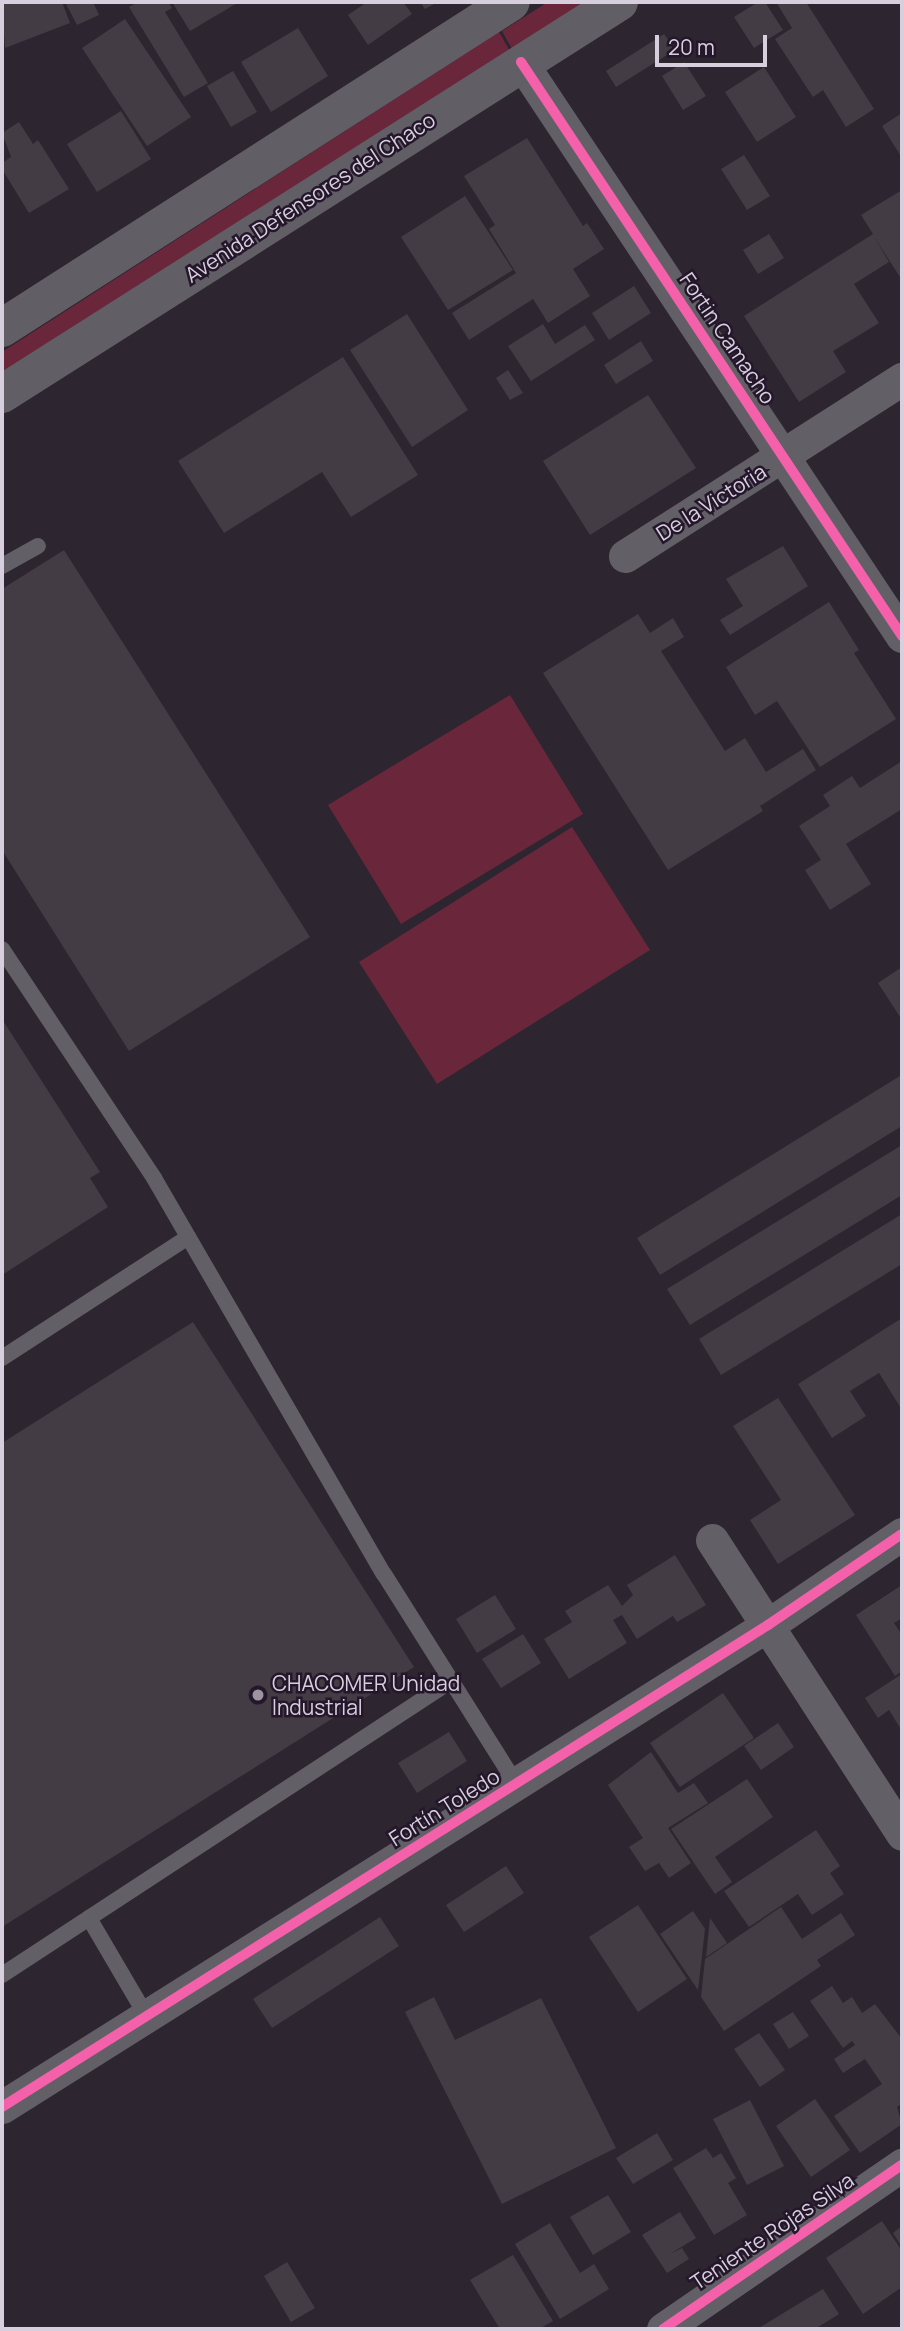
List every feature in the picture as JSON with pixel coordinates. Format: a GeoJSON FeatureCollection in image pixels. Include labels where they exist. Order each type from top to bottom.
{"type":"FeatureCollection","features":[{"type":"Feature","properties":{"kind":"highway"},"geometry":{"type":"LineString","coordinates":[[2,328],[511,2]]}},
{"type":"Feature","properties":{"kind":"highway","name":"Avenida Defensores del Chaco"},"geometry":{"type":"LineString","coordinates":[[2,394],[619,2]]}},
{"type":"Feature","properties":{"kind":"street","name":"Fortin Camacho"},"geometry":{"type":"LineString","coordinates":[[521,62],[902,636]]}},
{"type":"Feature","properties":{"kind":"street","name":"De la Victoria"},"geometry":{"type":"LineString","coordinates":[[625,556],[902,379]]}},
{"type":"Feature","properties":{"kind":"street","name":"Fortín Toledo"},"geometry":{"type":"LineString","coordinates":[[2,2107],[768,1625],[902,1534]]}},
{"type":"Feature","properties":{"kind":"street"},"geometry":{"type":"LineString","coordinates":[[712,1540],[902,1834]]}},
{"type":"Feature","properties":{"kind":"street","name":"Teniente Rojas Silva"},"geometry":{"type":"LineString","coordinates":[[663,2329],[902,2165]]}},
{"type":"Feature","properties":{"kind":"lane"},"geometry":{"type":"LineString","coordinates":[[2,566],[38,545]]}},
{"type":"Feature","properties":{"kind":"lane"},"geometry":{"type":"LineString","coordinates":[[2,949],[188,1237],[384,1574],[516,1784]]}},
{"type":"Feature","properties":{"kind":"lane"},"geometry":{"type":"LineString","coordinates":[[2,1359],[188,1237]]}},
{"type":"Feature","properties":{"kind":"lane"},"geometry":{"type":"LineString","coordinates":[[2,1975],[451,1681]]}},
{"type":"Feature","properties":{"kind":"lane"},"geometry":{"type":"LineString","coordinates":[[89,1918],[146,2017]]}},
{"type":"Feature","properties":{"kind":"shaded area"},"geometry":{"type":"Polygon","coordinates":[[[548,2],[584,2],[512,49],[502,31],[548,2]]]}},
{"type":"Feature","properties":{"kind":"shaded area"},"geometry":{"type":"Polygon","coordinates":[[[499,32],[510,51],[2,376],[2,352],[499,32]]]}},
{"type":"Feature","properties":{"kind":"shaded area"},"geometry":{"type":"Polygon","coordinates":[[[510,695],[583,814],[401,924],[328,805],[510,695]]]}},
{"type":"Feature","properties":{"kind":"shaded area"},"geometry":{"type":"Polygon","coordinates":[[[572,827],[650,950],[437,1084],[359,962],[572,827]]]}},
{"type":"Feature","properties":{"kind":"building"},"geometry":{"type":"Polygon","coordinates":[[[2,2],[62,2],[70,23],[5,48],[2,2]]]}},
{"type":"Feature","properties":{"kind":"building"},"geometry":{"type":"Polygon","coordinates":[[[65,2],[93,2],[99,15],[77,25],[65,2]]]}},
{"type":"Feature","properties":{"kind":"building"},"geometry":{"type":"Polygon","coordinates":[[[138,2],[168,2],[172,8],[165,12],[208,83],[184,97],[129,7],[138,2]]]}},
{"type":"Feature","properties":{"kind":"building"},"geometry":{"type":"Polygon","coordinates":[[[172,2],[239,2],[190,31],[172,2]]]}},
{"type":"Feature","properties":{"kind":"building"},"geometry":{"type":"Polygon","coordinates":[[[367,2],[403,2],[412,14],[368,45],[348,15],[367,2]]]}},
{"type":"Feature","properties":{"kind":"building"},"geometry":{"type":"Polygon","coordinates":[[[420,2],[438,2],[425,9],[420,2]]]}},
{"type":"Feature","properties":{"kind":"building"},"geometry":{"type":"Polygon","coordinates":[[[758,2],[765,2],[783,30],[754,48],[734,17],[758,2]]]}},
{"type":"Feature","properties":{"kind":"building"},"geometry":{"type":"Polygon","coordinates":[[[776,2],[806,2],[874,109],[846,127],[823,90],[813,97],[775,39],[792,28],[776,2]]]}},
{"type":"Feature","properties":{"kind":"building"},"geometry":{"type":"Polygon","coordinates":[[[125,19],[191,117],[147,146],[82,48],[125,19]]]}},
{"type":"Feature","properties":{"kind":"building"},"geometry":{"type":"Polygon","coordinates":[[[298,28],[328,76],[271,112],[241,62],[298,28]]]}},
{"type":"Feature","properties":{"kind":"building"},"geometry":{"type":"Polygon","coordinates":[[[664,34],[675,50],[616,87],[606,71],[664,34]]]}},
{"type":"Feature","properties":{"kind":"building"},"geometry":{"type":"Polygon","coordinates":[[[684,62],[706,96],[683,110],[662,76],[684,62]]]}},
{"type":"Feature","properties":{"kind":"building"},"geometry":{"type":"Polygon","coordinates":[[[764,67],[796,117],[757,142],[725,92],[764,67]]]}},
{"type":"Feature","properties":{"kind":"building"},"geometry":{"type":"Polygon","coordinates":[[[233,71],[257,112],[231,127],[207,86],[233,71]]]}},
{"type":"Feature","properties":{"kind":"building"},"geometry":{"type":"Polygon","coordinates":[[[121,111],[151,159],[97,192],[67,144],[121,111]]]}},
{"type":"Feature","properties":{"kind":"building"},"geometry":{"type":"Polygon","coordinates":[[[902,113],[902,158],[882,126],[902,113]]]}},
{"type":"Feature","properties":{"kind":"building"},"geometry":{"type":"Polygon","coordinates":[[[19,122],[33,144],[38,140],[69,189],[29,213],[2,169],[2,163],[11,157],[2,133],[19,122]]]}},
{"type":"Feature","properties":{"kind":"building"},"geometry":{"type":"Polygon","coordinates":[[[527,138],[583,226],[587,223],[604,249],[573,269],[590,296],[548,323],[533,299],[469,340],[452,313],[516,273],[489,229],[495,225],[464,176],[527,138]]]}},
{"type":"Feature","properties":{"kind":"building"},"geometry":{"type":"Polygon","coordinates":[[[744,155],[770,196],[747,210],[721,169],[744,155]]]}},
{"type":"Feature","properties":{"kind":"building"},"geometry":{"type":"Polygon","coordinates":[[[902,190],[902,280],[874,237],[889,262],[854,284],[879,323],[833,351],[846,372],[799,402],[744,316],[873,234],[861,215],[902,190]]]}},
{"type":"Feature","properties":{"kind":"building"},"geometry":{"type":"Polygon","coordinates":[[[465,196],[513,270],[448,310],[401,237],[465,196]]]}},
{"type":"Feature","properties":{"kind":"building"},"geometry":{"type":"Polygon","coordinates":[[[769,234],[784,258],[758,274],[743,250],[769,234]]]}},
{"type":"Feature","properties":{"kind":"building"},"geometry":{"type":"Polygon","coordinates":[[[634,286],[651,313],[609,340],[592,313],[634,286]]]}},
{"type":"Feature","properties":{"kind":"building"},"geometry":{"type":"Polygon","coordinates":[[[407,314],[468,410],[412,447],[350,350],[407,314]]]}},
{"type":"Feature","properties":{"kind":"building"},"geometry":{"type":"Polygon","coordinates":[[[543,324],[555,344],[585,325],[595,340],[531,381],[508,346],[543,324]]]}},
{"type":"Feature","properties":{"kind":"building"},"geometry":{"type":"Polygon","coordinates":[[[641,341],[653,361],[616,384],[604,365],[641,341]]]}},
{"type":"Feature","properties":{"kind":"building"},"geometry":{"type":"Polygon","coordinates":[[[343,357],[418,475],[351,517],[322,472],[224,533],[178,461],[343,357]]]}},
{"type":"Feature","properties":{"kind":"building"},"geometry":{"type":"Polygon","coordinates":[[[508,370],[523,393],[510,400],[496,378],[508,370]]]}},
{"type":"Feature","properties":{"kind":"building"},"geometry":{"type":"Polygon","coordinates":[[[648,395],[696,468],[590,535],[543,461],[648,395]]]}},
{"type":"Feature","properties":{"kind":"building"},"geometry":{"type":"Polygon","coordinates":[[[783,546],[808,586],[730,635],[720,620],[743,606],[726,579],[783,546]]]}},
{"type":"Feature","properties":{"kind":"building"},"geometry":{"type":"Polygon","coordinates":[[[64,550],[310,937],[129,1051],[2,850],[2,589],[64,550]]]}},
{"type":"Feature","properties":{"kind":"building"},"geometry":{"type":"Polygon","coordinates":[[[829,602],[859,650],[854,653],[896,719],[820,767],[777,701],[755,715],[726,667],[829,602]]]}},
{"type":"Feature","properties":{"kind":"building"},"geometry":{"type":"Polygon","coordinates":[[[638,614],[650,633],[673,618],[684,637],[661,651],[725,751],[745,738],[766,772],[803,749],[816,770],[760,806],[763,811],[668,870],[543,673],[638,614]]]}},
{"type":"Feature","properties":{"kind":"building"},"geometry":{"type":"Polygon","coordinates":[[[902,761],[902,809],[846,844],[871,884],[830,910],[805,870],[821,860],[799,826],[830,806],[823,795],[852,776],[860,788],[902,761]]]}},
{"type":"Feature","properties":{"kind":"building"},"geometry":{"type":"Polygon","coordinates":[[[902,967],[902,1020],[878,983],[902,967]]]}},
{"type":"Feature","properties":{"kind":"building"},"geometry":{"type":"Polygon","coordinates":[[[2,1019],[100,1172],[90,1178],[108,1207],[2,1275],[2,1019]]]}},
{"type":"Feature","properties":{"kind":"building"},"geometry":{"type":"Polygon","coordinates":[[[900,1076],[902,1126],[660,1275],[637,1238],[900,1076]]]}},
{"type":"Feature","properties":{"kind":"building"},"geometry":{"type":"Polygon","coordinates":[[[902,1145],[902,1195],[690,1325],[667,1289],[902,1145]]]}},
{"type":"Feature","properties":{"kind":"building"},"geometry":{"type":"Polygon","coordinates":[[[902,1214],[902,1264],[721,1375],[699,1339],[902,1214]]]}},
{"type":"Feature","properties":{"kind":"building"},"geometry":{"type":"Polygon","coordinates":[[[902,1318],[902,1410],[879,1373],[850,1391],[866,1416],[832,1438],[798,1384],[902,1318]]]}},
{"type":"Feature","properties":{"kind":"building"},"geometry":{"type":"Polygon","coordinates":[[[193,1322],[414,1667],[2,1927],[2,1443],[193,1322]]]}},
{"type":"Feature","properties":{"kind":"building"},"geometry":{"type":"Polygon","coordinates":[[[778,1398],[855,1515],[778,1564],[750,1520],[781,1500],[733,1426],[778,1398]]]}},
{"type":"Feature","properties":{"kind":"building"},"geometry":{"type":"Polygon","coordinates":[[[675,1555],[706,1605],[677,1622],[673,1616],[637,1639],[622,1615],[613,1620],[627,1643],[569,1679],[544,1639],[572,1622],[565,1611],[608,1585],[622,1606],[633,1595],[627,1585],[675,1555]]]}},
{"type":"Feature","properties":{"kind":"building"},"geometry":{"type":"Polygon","coordinates":[[[902,1585],[902,1618],[894,1623],[902,1635],[902,1671],[895,1676],[856,1615],[902,1585]]]}},
{"type":"Feature","properties":{"kind":"building"},"geometry":{"type":"Polygon","coordinates":[[[495,1595],[516,1629],[477,1653],[456,1619],[495,1595]]]}},
{"type":"Feature","properties":{"kind":"building"},"geometry":{"type":"Polygon","coordinates":[[[523,1634],[541,1663],[501,1688],[482,1659],[523,1634]]]}},
{"type":"Feature","properties":{"kind":"building"},"geometry":{"type":"Polygon","coordinates":[[[902,1674],[902,1731],[889,1710],[878,1718],[865,1698],[902,1674]]]}},
{"type":"Feature","properties":{"kind":"building"},"geometry":{"type":"Polygon","coordinates":[[[723,1693],[754,1738],[680,1787],[650,1743],[723,1693]]]}},
{"type":"Feature","properties":{"kind":"building"},"geometry":{"type":"Polygon","coordinates":[[[778,1723],[794,1747],[761,1770],[744,1746],[778,1723]]]}},
{"type":"Feature","properties":{"kind":"building"},"geometry":{"type":"Polygon","coordinates":[[[449,1732],[467,1761],[417,1793],[398,1763],[449,1732]]]}},
{"type":"Feature","properties":{"kind":"building"},"geometry":{"type":"Polygon","coordinates":[[[651,1752],[678,1793],[694,1783],[708,1803],[668,1828],[691,1863],[669,1878],[659,1863],[645,1871],[629,1847],[643,1838],[608,1785],[651,1752]]]}},
{"type":"Feature","properties":{"kind":"building"},"geometry":{"type":"Polygon","coordinates":[[[747,1779],[773,1817],[715,1857],[732,1882],[715,1894],[671,1829],[747,1779]]]}},
{"type":"Feature","properties":{"kind":"building"},"geometry":{"type":"Polygon","coordinates":[[[816,1830],[840,1866],[830,1873],[844,1894],[812,1915],[798,1894],[749,1927],[724,1891],[816,1830]]]}},
{"type":"Feature","properties":{"kind":"building"},"geometry":{"type":"Polygon","coordinates":[[[506,1866],[524,1893],[464,1932],[446,1905],[506,1866]]]}},
{"type":"Feature","properties":{"kind":"building"},"geometry":{"type":"Polygon","coordinates":[[[638,1905],[687,1979],[638,2012],[589,1937],[638,1905]]]}},
{"type":"Feature","properties":{"kind":"building"},"geometry":{"type":"Polygon","coordinates":[[[781,1907],[802,1939],[841,1913],[855,1935],[817,1960],[821,1966],[724,2031],[701,1997],[705,1959],[781,1907]]]}},
{"type":"Feature","properties":{"kind":"building"},"geometry":{"type":"Polygon","coordinates":[[[693,1911],[705,1929],[698,1990],[660,1934],[693,1911]]]}},
{"type":"Feature","properties":{"kind":"building"},"geometry":{"type":"Polygon","coordinates":[[[380,1917],[399,1946],[272,2028],[253,1999],[380,1917]]]}},
{"type":"Feature","properties":{"kind":"building"},"geometry":{"type":"Polygon","coordinates":[[[710,1918],[727,1943],[706,1957],[708,1937],[710,1918]]]}},
{"type":"Feature","properties":{"kind":"building"},"geometry":{"type":"Polygon","coordinates":[[[832,1986],[843,2003],[852,1997],[862,2013],[875,2004],[902,2039],[902,2103],[897,2107],[902,2124],[860,2153],[834,2116],[882,2084],[865,2059],[843,2073],[834,2059],[855,2045],[852,2041],[843,2048],[810,2001],[832,1986]]]}},
{"type":"Feature","properties":{"kind":"building"},"geometry":{"type":"Polygon","coordinates":[[[434,1997],[455,2040],[541,1998],[616,2148],[502,2204],[405,2012],[434,1997]]]}},
{"type":"Feature","properties":{"kind":"building"},"geometry":{"type":"Polygon","coordinates":[[[793,2012],[809,2036],[789,2049],[773,2024],[793,2012]]]}},
{"type":"Feature","properties":{"kind":"building"},"geometry":{"type":"Polygon","coordinates":[[[759,2033],[785,2070],[760,2087],[734,2049],[759,2033]]]}},
{"type":"Feature","properties":{"kind":"building"},"geometry":{"type":"Polygon","coordinates":[[[815,2099],[850,2150],[811,2177],[776,2126],[815,2099]]]}},
{"type":"Feature","properties":{"kind":"building"},"geometry":{"type":"Polygon","coordinates":[[[750,2100],[784,2166],[747,2185],[713,2119],[750,2100]]]}},
{"type":"Feature","properties":{"kind":"building"},"geometry":{"type":"Polygon","coordinates":[[[657,2133],[673,2160],[633,2184],[616,2158],[657,2133]]]}},
{"type":"Feature","properties":{"kind":"building"},"geometry":{"type":"Polygon","coordinates":[[[706,2148],[713,2158],[721,2153],[736,2178],[728,2183],[747,2215],[714,2235],[673,2168],[706,2148]]]}},
{"type":"Feature","properties":{"kind":"building"},"geometry":{"type":"Polygon","coordinates":[[[608,2195],[631,2232],[593,2255],[570,2217],[608,2195]]]}},
{"type":"Feature","properties":{"kind":"building"},"geometry":{"type":"Polygon","coordinates":[[[680,2212],[696,2238],[670,2254],[682,2248],[689,2259],[667,2273],[642,2235],[680,2212]]]}},
{"type":"Feature","properties":{"kind":"building"},"geometry":{"type":"Polygon","coordinates":[[[882,2221],[902,2251],[902,2287],[863,2314],[826,2258],[882,2221]]]}},
{"type":"Feature","properties":{"kind":"building"},"geometry":{"type":"Polygon","coordinates":[[[550,2223],[580,2273],[594,2264],[609,2289],[560,2319],[515,2244],[550,2223]]]}},
{"type":"Feature","properties":{"kind":"building"},"geometry":{"type":"Polygon","coordinates":[[[902,2226],[902,2247],[893,2233],[902,2226]]]}},
{"type":"Feature","properties":{"kind":"building"},"geometry":{"type":"Polygon","coordinates":[[[513,2255],[553,2321],[539,2329],[500,2329],[470,2280],[513,2255]]]}},
{"type":"Feature","properties":{"kind":"building"},"geometry":{"type":"Polygon","coordinates":[[[287,2262],[315,2308],[291,2322],[264,2276],[287,2262]]]}},
{"type":"Feature","properties":{"kind":"building"},"geometry":{"type":"Polygon","coordinates":[[[823,2289],[839,2314],[815,2329],[757,2329],[823,2289]]]}},
{"type":"Feature","properties":{"kind":"cycle path"},"geometry":{"type":"LineString","coordinates":[[521,62],[902,636]]}},
{"type":"Feature","properties":{"kind":"cycle path"},"geometry":{"type":"LineString","coordinates":[[2,2107],[768,1625],[902,1534]]}},
{"type":"Feature","properties":{"kind":"cycle path"},"geometry":{"type":"LineString","coordinates":[[663,2329],[902,2165]]}},
{"type":"Feature","properties":{"kind":"place","name":"CHACOMER Unidad Industrial"},"geometry":{"type":"Point","coordinates":[258,1695]}}]}
